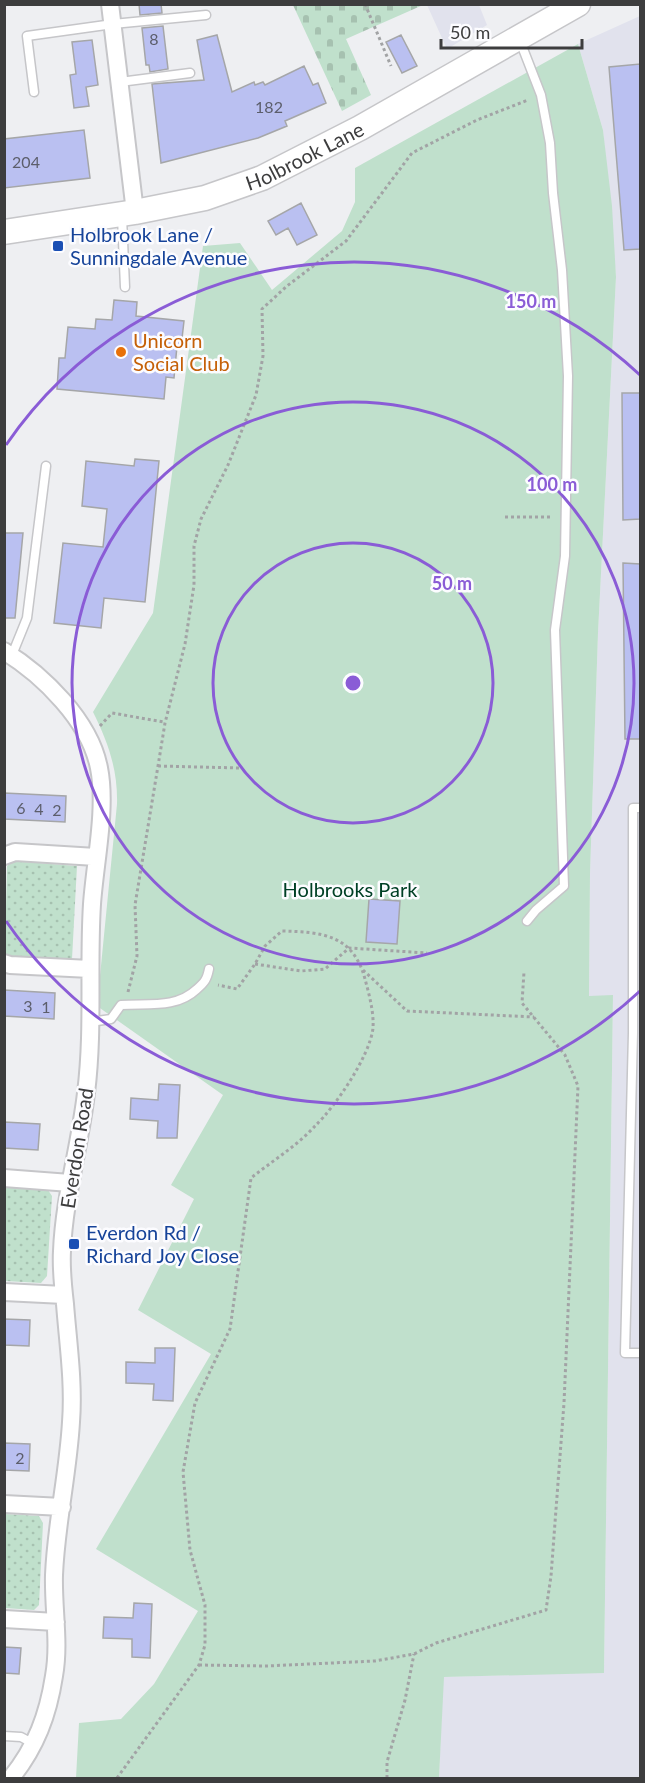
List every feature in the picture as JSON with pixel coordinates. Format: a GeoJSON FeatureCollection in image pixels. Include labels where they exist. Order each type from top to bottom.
{"type":"FeatureCollection","features":[{"type":"Feature","properties":{"kind":"street"},"geometry":{"type":"LineString","coordinates":[[110,4],[120,82],[129,213]]}},
{"type":"Feature","properties":{"kind":"street","name":"Holbrook Lane"},"geometry":{"type":"LineString","coordinates":[[4,232],[129,213],[206,198],[262,178],[360,128],[578,4]]}},
{"type":"Feature","properties":{"kind":"street","name":"Everdon Road"},"geometry":{"type":"LineString","coordinates":[[8,653],[24,663],[54,689],[72,712],[99,766],[102,797],[92,905],[86,1093],[64,1218],[61,1254],[70,1364],[71,1421],[54,1578],[55,1673],[43,1726],[22,1765],[11,1779]]}},
{"type":"Feature","properties":{"kind":"street"},"geometry":{"type":"LineString","coordinates":[[4,856],[15,852],[96,857]]}},
{"type":"Feature","properties":{"kind":"street"},"geometry":{"type":"LineString","coordinates":[[4,963],[90,969]]}},
{"type":"Feature","properties":{"kind":"street"},"geometry":{"type":"LineString","coordinates":[[4,1178],[70,1183]]}},
{"type":"Feature","properties":{"kind":"street"},"geometry":{"type":"LineString","coordinates":[[4,1292],[64,1295]]}},
{"type":"Feature","properties":{"kind":"street"},"geometry":{"type":"LineString","coordinates":[[4,1504],[62,1507]]}},
{"type":"Feature","properties":{"kind":"street"},"geometry":{"type":"LineString","coordinates":[[4,1619],[56,1622]]}},
{"type":"Feature","properties":{"kind":"lane"},"geometry":{"type":"LineString","coordinates":[[34,92],[27,36],[113,24],[206,15]]}},
{"type":"Feature","properties":{"kind":"lane"},"geometry":{"type":"LineString","coordinates":[[518,38],[541,95],[550,143],[562,270],[567,376],[565,556],[555,630],[564,886],[536,910],[528,921]]}},
{"type":"Feature","properties":{"kind":"lane"},"geometry":{"type":"LineString","coordinates":[[120,82],[190,73]]}},
{"type":"Feature","properties":{"kind":"lane"},"geometry":{"type":"LineString","coordinates":[[124,287],[129,213]]}},
{"type":"Feature","properties":{"kind":"lane"},"geometry":{"type":"LineString","coordinates":[[8,653],[27,618],[46,466]]}},
{"type":"Feature","properties":{"kind":"lane"},"geometry":{"type":"LineString","coordinates":[[640,808],[633,808],[637,897],[625,1353],[640,1353]]}},
{"type":"Feature","properties":{"kind":"lane"},"geometry":{"type":"LineString","coordinates":[[90,1022],[111,1018],[121,1005],[151,1006],[181,1001],[207,980],[209,969]]}},
{"type":"Feature","properties":{"kind":"lane"},"geometry":{"type":"LineString","coordinates":[[4,1736],[21,1737],[34,1744]]}},
{"type":"Feature","properties":{"kind":"path"},"geometry":{"type":"LineString","coordinates":[[365,4],[391,66]]}},
{"type":"Feature","properties":{"kind":"path"},"geometry":{"type":"LineString","coordinates":[[121,1005],[129,989],[137,956],[135,905],[165,723],[185,644],[194,585],[194,546],[201,519],[228,465],[256,395],[263,356],[262,309],[287,286],[346,242],[412,153],[477,120],[541,95]]}},
{"type":"Feature","properties":{"kind":"path"},"geometry":{"type":"LineString","coordinates":[[505,517],[565,518]]}},
{"type":"Feature","properties":{"kind":"path"},"geometry":{"type":"LineString","coordinates":[[86,736],[112,713],[165,723]]}},
{"type":"Feature","properties":{"kind":"path"},"geometry":{"type":"LineString","coordinates":[[158,766],[240,768]]}},
{"type":"Feature","properties":{"kind":"path"},"geometry":{"type":"LineString","coordinates":[[207,980],[221,987],[237,988],[265,946],[282,931],[311,932],[340,940],[349,948],[362,969],[407,1011],[534,1017]]}},
{"type":"Feature","properties":{"kind":"path"},"geometry":{"type":"LineString","coordinates":[[255,964],[302,970],[325,969],[349,948],[427,953]]}},
{"type":"Feature","properties":{"kind":"path"},"geometry":{"type":"LineString","coordinates":[[117,1779],[199,1665],[205,1645],[205,1605],[190,1550],[183,1472],[195,1403],[230,1329],[251,1178],[316,1126],[359,1069],[373,1029],[370,1000],[362,969]]}},
{"type":"Feature","properties":{"kind":"path"},"geometry":{"type":"LineString","coordinates":[[199,1665],[266,1666],[375,1661],[414,1654],[436,1643],[546,1610],[551,1576],[564,1402],[578,1086],[565,1055],[522,1003],[524,972]]}},
{"type":"Feature","properties":{"kind":"path"},"geometry":{"type":"LineString","coordinates":[[387,1779],[387,1762],[405,1700],[414,1654]]}},
{"type":"Feature","properties":{"kind":"shaded area"},"geometry":{"type":"Polygon","coordinates":[[[427,5],[479,5],[487,25],[447,49],[427,5]]]}},
{"type":"Feature","properties":{"kind":"shaded area"},"geometry":{"type":"Polygon","coordinates":[[[640,16],[640,1778],[439,1778],[443,1677],[604,1672],[613,996],[589,997],[590,873],[598,633],[616,277],[603,130],[578,44],[640,16]]]}},
{"type":"Feature","properties":{"kind":"green space"},"geometry":{"type":"Polygon","coordinates":[[[293,5],[423,5],[346,39],[371,95],[342,111],[293,5]]]}},
{"type":"Feature","properties":{"kind":"green space","name":"Holbrooks Park"},"geometry":{"type":"Polygon","coordinates":[[[578,44],[603,130],[612,206],[616,277],[598,633],[590,874],[589,996],[613,995],[604,1673],[444,1677],[439,1778],[76,1778],[79,1723],[121,1719],[154,1684],[198,1611],[96,1549],[211,1354],[138,1310],[194,1199],[171,1185],[223,1095],[97,1006],[117,792],[111,756],[93,712],[153,613],[203,246],[240,243],[272,290],[342,231],[355,202],[355,168],[578,44]]]}},
{"type":"Feature","properties":{"kind":"green space"},"geometry":{"type":"Polygon","coordinates":[[[13,861],[77,866],[72,959],[7,956],[5,953],[7,866],[13,861]]]}},
{"type":"Feature","properties":{"kind":"green space"},"geometry":{"type":"Polygon","coordinates":[[[5,1187],[48,1190],[52,1196],[47,1276],[41,1283],[5,1281],[5,1187]]]}},
{"type":"Feature","properties":{"kind":"green space"},"geometry":{"type":"Polygon","coordinates":[[[5,1514],[39,1516],[43,1523],[39,1605],[34,1610],[5,1608],[5,1514]]]}},
{"type":"Feature","properties":{"kind":"building"},"geometry":{"type":"Polygon","coordinates":[[[139,4],[161,4],[162,13],[140,15],[139,4]]]}},
{"type":"Feature","properties":{"kind":"building"},"geometry":{"type":"Polygon","coordinates":[[[163,26],[168,69],[150,72],[149,65],[146,65],[142,28],[163,26]]]}},
{"type":"Feature","properties":{"kind":"building"},"geometry":{"type":"Polygon","coordinates":[[[217,35],[232,92],[254,82],[255,85],[263,82],[265,85],[304,66],[313,85],[318,83],[326,103],[285,121],[287,126],[258,138],[161,163],[152,84],[204,80],[197,40],[217,35]]]}},
{"type":"Feature","properties":{"kind":"building"},"geometry":{"type":"Polygon","coordinates":[[[401,35],[417,66],[402,73],[386,42],[401,35]]]}},
{"type":"Feature","properties":{"kind":"building"},"geometry":{"type":"Polygon","coordinates":[[[92,40],[98,85],[86,87],[89,106],[74,108],[70,75],[76,74],[72,42],[92,40]]]}},
{"type":"Feature","properties":{"kind":"building"},"geometry":{"type":"Polygon","coordinates":[[[640,64],[640,249],[624,250],[609,67],[640,64]]]}},
{"type":"Feature","properties":{"kind":"building"},"geometry":{"type":"Polygon","coordinates":[[[84,130],[90,178],[4,188],[4,139],[84,130]]]}},
{"type":"Feature","properties":{"kind":"building"},"geometry":{"type":"Polygon","coordinates":[[[301,203],[317,235],[297,245],[288,228],[276,235],[268,221],[301,203]]]}},
{"type":"Feature","properties":{"kind":"building","name":"Unicorn Social Club"},"geometry":{"type":"Polygon","coordinates":[[[114,300],[137,302],[136,316],[184,321],[181,347],[177,346],[174,378],[166,377],[164,399],[57,389],[59,358],[65,358],[68,327],[95,329],[96,319],[112,320],[114,300]]]}},
{"type":"Feature","properties":{"kind":"building"},"geometry":{"type":"Polygon","coordinates":[[[622,393],[640,393],[640,519],[623,520],[622,393]]]}},
{"type":"Feature","properties":{"kind":"building"},"geometry":{"type":"Polygon","coordinates":[[[135,459],[159,461],[145,602],[104,598],[101,628],[54,623],[63,543],[103,547],[107,509],[82,506],[86,461],[134,466],[135,459]]]}},
{"type":"Feature","properties":{"kind":"building"},"geometry":{"type":"Polygon","coordinates":[[[4,533],[23,533],[15,618],[4,618],[4,533]]]}},
{"type":"Feature","properties":{"kind":"building"},"geometry":{"type":"Polygon","coordinates":[[[623,563],[640,564],[640,739],[625,739],[623,563]]]}},
{"type":"Feature","properties":{"kind":"building"},"geometry":{"type":"Polygon","coordinates":[[[4,793],[66,796],[65,822],[4,819],[4,793]]]}},
{"type":"Feature","properties":{"kind":"building"},"geometry":{"type":"Polygon","coordinates":[[[369,899],[400,901],[397,944],[366,942],[369,899]]]}},
{"type":"Feature","properties":{"kind":"building"},"geometry":{"type":"Polygon","coordinates":[[[4,990],[55,993],[54,1019],[4,1016],[4,990]]]}},
{"type":"Feature","properties":{"kind":"building"},"geometry":{"type":"Polygon","coordinates":[[[159,1084],[180,1085],[177,1138],[157,1138],[158,1121],[130,1119],[131,1098],[158,1100],[159,1084]]]}},
{"type":"Feature","properties":{"kind":"building"},"geometry":{"type":"Polygon","coordinates":[[[4,1122],[40,1124],[38,1150],[4,1148],[4,1122]]]}},
{"type":"Feature","properties":{"kind":"building"},"geometry":{"type":"Polygon","coordinates":[[[4,1319],[30,1320],[29,1346],[4,1345],[4,1319]]]}},
{"type":"Feature","properties":{"kind":"building"},"geometry":{"type":"Polygon","coordinates":[[[155,1348],[175,1348],[173,1401],[153,1400],[154,1384],[126,1383],[126,1362],[155,1363],[155,1348]]]}},
{"type":"Feature","properties":{"kind":"building"},"geometry":{"type":"Polygon","coordinates":[[[4,1443],[30,1444],[29,1471],[4,1470],[4,1443]]]}},
{"type":"Feature","properties":{"kind":"building"},"geometry":{"type":"Polygon","coordinates":[[[134,1603],[152,1604],[150,1658],[132,1657],[132,1639],[103,1638],[104,1617],[133,1618],[134,1603]]]}},
{"type":"Feature","properties":{"kind":"building"},"geometry":{"type":"Polygon","coordinates":[[[4,1647],[21,1648],[19,1674],[4,1673],[4,1647]]]}},
{"type":"Feature","properties":{"kind":"place","name":"Holbrook Lane / Sunningdale Avenue"},"geometry":{"type":"Point","coordinates":[58,246]}},
{"type":"Feature","properties":{"kind":"place","name":"Unicorn Social Club"},"geometry":{"type":"Point","coordinates":[121,352]}},
{"type":"Feature","properties":{"kind":"place","name":"Everdon Rd / Richard Joy Close"},"geometry":{"type":"Point","coordinates":[74,1244]}}]}
